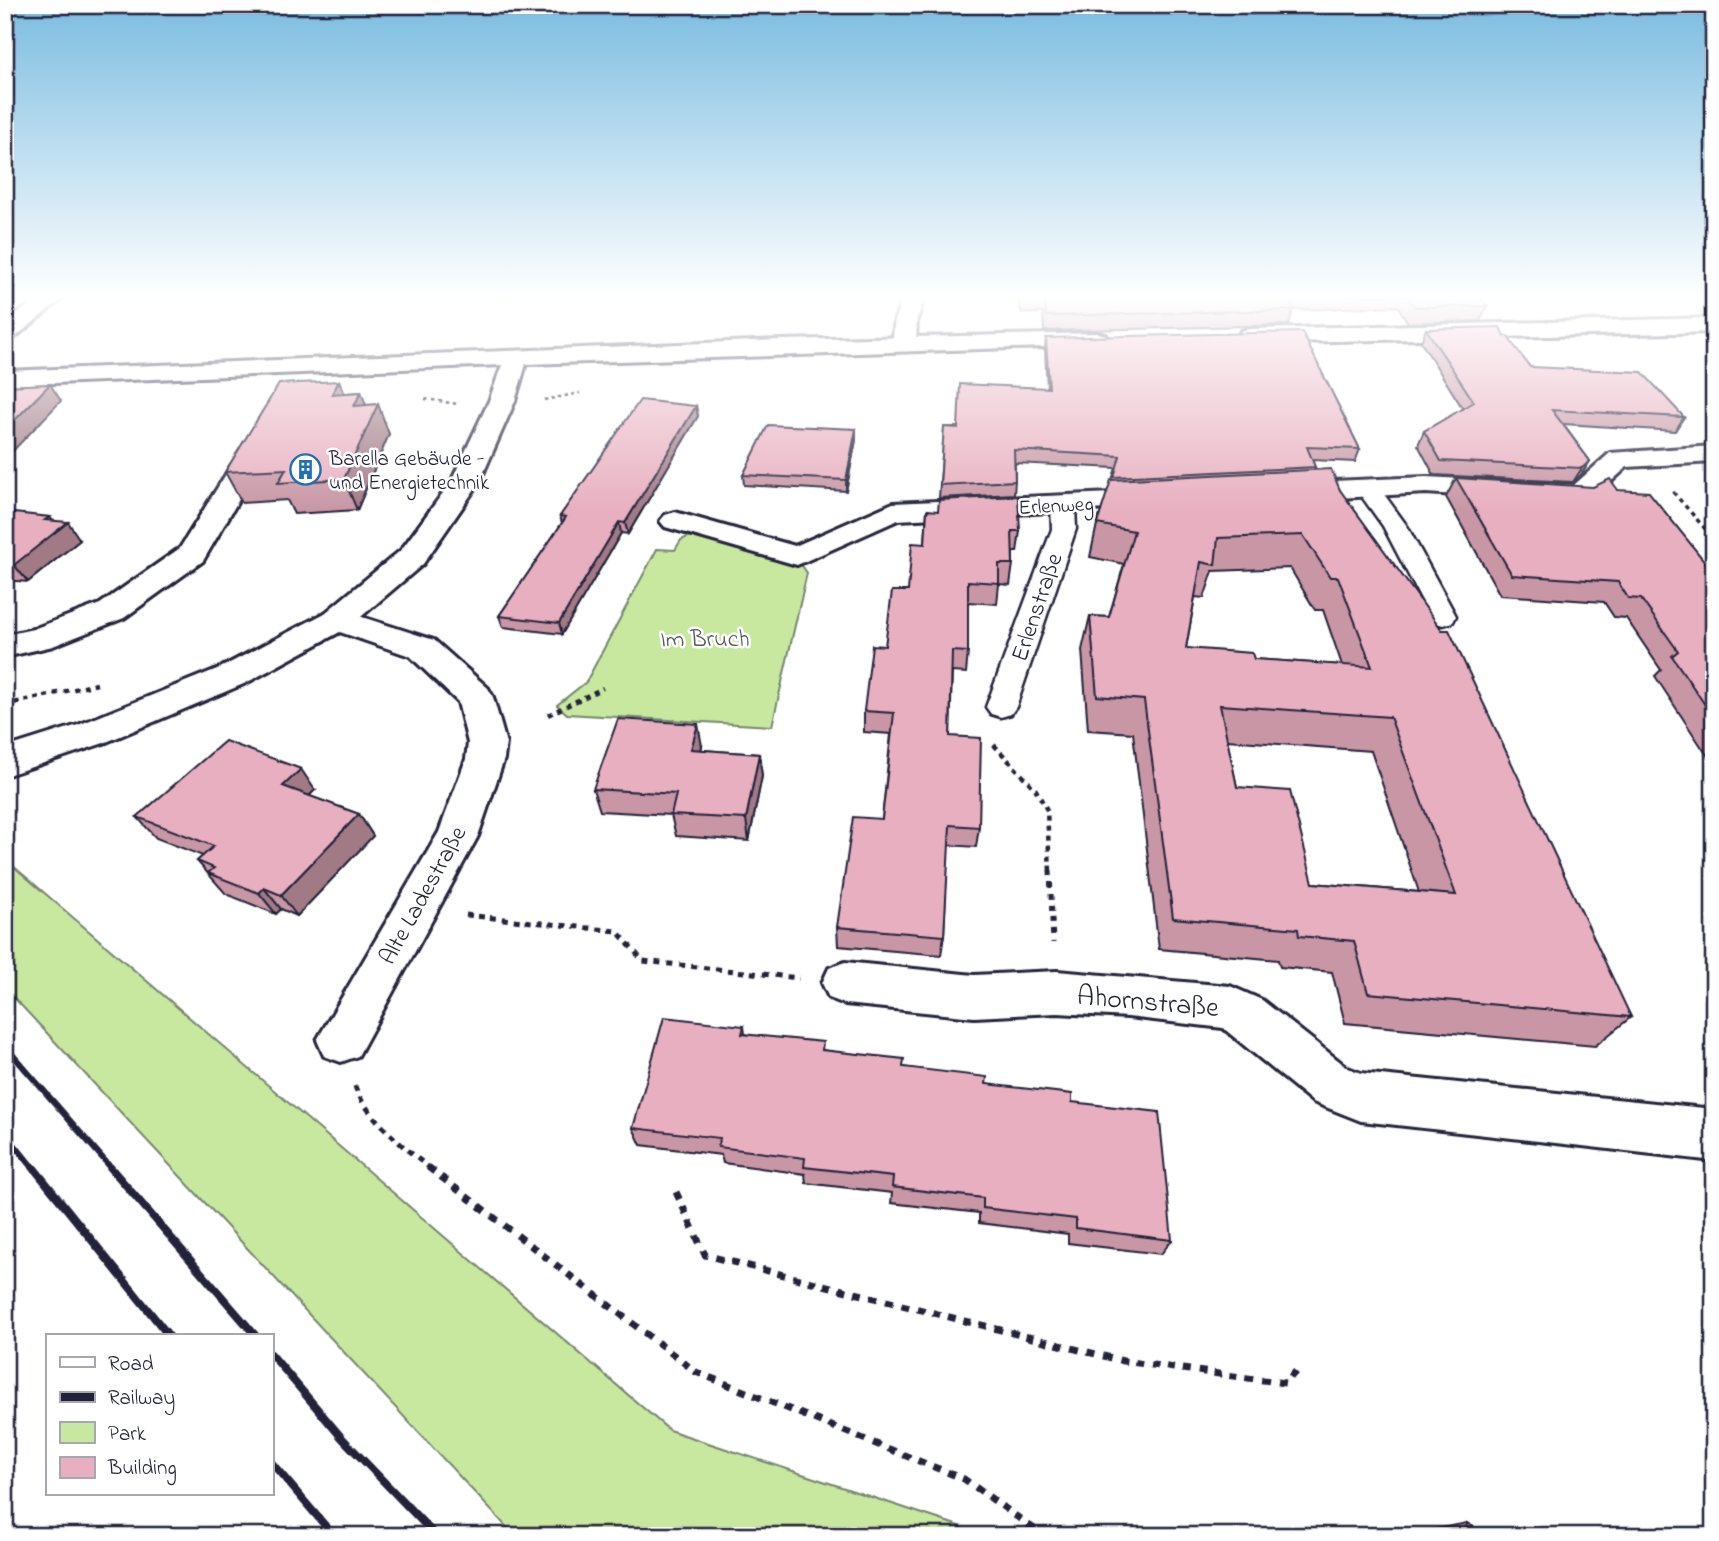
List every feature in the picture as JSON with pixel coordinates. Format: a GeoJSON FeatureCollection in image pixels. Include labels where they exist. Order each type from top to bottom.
{"type":"FeatureCollection","features":[{"type":"Feature","properties":{"kind":"street"},"geometry":{"type":"LineString","coordinates":[[5,378],[276,368]]}},
{"type":"Feature","properties":{"kind":"street"},"geometry":{"type":"LineString","coordinates":[[5,762],[91,734],[234,675],[337,620],[412,557],[465,483],[502,401],[513,368]]}},
{"type":"Feature","properties":{"kind":"street"},"geometry":{"type":"LineString","coordinates":[[1262,493],[1455,485],[1581,494],[1620,459],[1714,454]]}},
{"type":"Feature","properties":{"kind":"street"},"geometry":{"type":"LineString","coordinates":[[5,646],[41,638],[112,611],[192,555],[241,472]]}},
{"type":"Feature","properties":{"kind":"street","name":"Erlenweg"},"geometry":{"type":"LineString","coordinates":[[675,521],[797,556],[892,512],[1184,498]]}},
{"type":"Feature","properties":{"kind":"street","name":"Alte Ladestraße"},"geometry":{"type":"LineString","coordinates":[[337,620],[422,648],[475,697],[487,744],[485,759],[458,836],[341,1041]]}},
{"type":"Feature","properties":{"kind":"street","name":"Ahornstraße"},"geometry":{"type":"LineString","coordinates":[[845,983],[974,996],[1057,992],[1128,996],[1230,1007],[1245,1015],[1331,1085],[1362,1097],[1714,1135]]}},
{"type":"Feature","properties":{"kind":"lane"},"geometry":{"type":"LineString","coordinates":[[1367,487],[1395,526],[1443,616]]}},
{"type":"Feature","properties":{"kind":"lane","name":"Erlenstraße"},"geometry":{"type":"LineString","coordinates":[[1001,707],[1064,529],[1063,505]]}},
{"type":"Feature","properties":{"kind":"path"},"geometry":{"type":"LineString","coordinates":[[1642,457],[1714,539]]}},
{"type":"Feature","properties":{"kind":"path"},"geometry":{"type":"LineString","coordinates":[[548,715],[603,688]]}},
{"type":"Feature","properties":{"kind":"path"},"geometry":{"type":"LineString","coordinates":[[1001,707],[994,745],[1004,760],[1033,785],[1047,810],[1057,992]]}},
{"type":"Feature","properties":{"kind":"path"},"geometry":{"type":"LineString","coordinates":[[416,909],[617,931],[643,961],[845,983]]}},
{"type":"Feature","properties":{"kind":"path"},"geometry":{"type":"LineString","coordinates":[[341,1041],[359,1100],[416,1158],[696,1372],[964,1479],[1044,1536]]}},
{"type":"Feature","properties":{"kind":"path"},"geometry":{"type":"LineString","coordinates":[[676,1192],[705,1255],[1123,1362],[1285,1383],[1297,1370]]}},
{"type":"Feature","properties":{"kind":"green space","name":"Im Bruch"},"geometry":{"type":"Polygon","coordinates":[[[697,533],[801,564],[807,573],[772,726],[567,714],[557,705],[586,682],[657,549],[675,550],[681,540],[697,533]]]}},
{"type":"Feature","properties":{"kind":"green space"},"geometry":{"type":"Polygon","coordinates":[[[5,859],[669,1430],[959,1526],[971,1536],[515,1536],[5,988],[5,859]]]}},
{"type":"Feature","properties":{"kind":"building"},"geometry":{"type":"Polygon","coordinates":[[[1048,368],[1320,368],[1360,449],[1307,447],[1315,467],[1114,477],[1120,456],[1014,450],[1015,481],[940,485],[944,427],[958,428],[960,384],[1049,388],[1048,368]]]}},
{"type":"Feature","properties":{"kind":"building"},"geometry":{"type":"Polygon","coordinates":[[[1452,368],[1550,368],[1642,372],[1684,417],[1552,410],[1590,461],[1582,468],[1441,461],[1424,431],[1474,402],[1452,368]]]}},
{"type":"Feature","properties":{"kind":"building"},"geometry":{"type":"Polygon","coordinates":[[[339,381],[332,394],[361,392],[354,406],[378,404],[344,479],[278,483],[286,469],[225,472],[279,384],[339,381]]]}},
{"type":"Feature","properties":{"kind":"building"},"geometry":{"type":"Polygon","coordinates":[[[50,384],[5,430],[5,386],[50,384]]]}},
{"type":"Feature","properties":{"kind":"building"},"geometry":{"type":"Polygon","coordinates":[[[640,400],[696,406],[625,523],[619,522],[559,623],[499,616],[566,517],[560,516],[640,400]]]}},
{"type":"Feature","properties":{"kind":"building"},"geometry":{"type":"Polygon","coordinates":[[[768,425],[856,429],[846,480],[743,475],[768,425]]]}},
{"type":"Feature","properties":{"kind":"building"},"geometry":{"type":"Polygon","coordinates":[[[1331,469],[1340,490],[1442,630],[1449,630],[1631,1017],[1368,993],[1354,941],[1299,936],[1298,929],[1173,918],[1144,700],[1097,696],[1090,616],[1109,617],[1134,531],[1097,524],[1111,480],[1331,469]],[[1303,535],[1218,538],[1215,565],[1201,562],[1186,648],[1252,653],[1254,659],[1372,667],[1338,577],[1330,577],[1303,535]],[[1220,705],[1237,787],[1290,791],[1313,883],[1456,895],[1390,717],[1220,705]]]}},
{"type":"Feature","properties":{"kind":"building"},"geometry":{"type":"Polygon","coordinates":[[[1456,478],[1593,487],[1610,479],[1618,490],[1649,492],[1714,573],[1714,718],[1672,656],[1678,651],[1641,599],[1628,598],[1618,582],[1512,575],[1456,478]]]}},
{"type":"Feature","properties":{"kind":"building"},"geometry":{"type":"Polygon","coordinates":[[[1018,496],[1020,531],[1012,531],[1013,564],[999,564],[999,583],[968,581],[968,652],[952,651],[950,736],[981,738],[979,827],[950,825],[944,936],[837,927],[853,817],[882,819],[894,713],[864,711],[872,645],[885,646],[892,591],[908,591],[912,543],[925,544],[927,510],[938,511],[939,500],[1018,496]]]}},
{"type":"Feature","properties":{"kind":"building"},"geometry":{"type":"Polygon","coordinates":[[[5,512],[50,517],[45,520],[68,522],[14,565],[5,564],[5,512]]]}},
{"type":"Feature","properties":{"kind":"building"},"geometry":{"type":"Polygon","coordinates":[[[618,719],[698,724],[691,749],[759,754],[746,819],[671,815],[676,794],[593,789],[618,719]]]}},
{"type":"Feature","properties":{"kind":"building"},"geometry":{"type":"Polygon","coordinates":[[[225,741],[301,769],[283,786],[359,814],[281,895],[264,888],[259,893],[208,873],[214,868],[197,861],[214,846],[137,817],[225,741]]]}},
{"type":"Feature","properties":{"kind":"building"},"geometry":{"type":"Polygon","coordinates":[[[664,1017],[744,1026],[742,1034],[823,1042],[822,1050],[904,1059],[903,1067],[987,1077],[986,1084],[1072,1094],[1072,1102],[1159,1112],[1172,1240],[1076,1228],[1076,1219],[983,1208],[983,1198],[892,1187],[893,1177],[804,1167],[805,1158],[718,1147],[720,1138],[633,1128],[664,1017]]]}},
{"type":"Feature","properties":{"kind":"building"},"geometry":{"type":"Polygon","coordinates":[[[1467,1523],[1487,1536],[1465,1536],[1467,1523]]]}},
{"type":"Feature","properties":{"kind":"railway"},"geometry":{"type":"LineString","coordinates":[[5,1046],[112,1169]]}},
{"type":"Feature","properties":{"kind":"railway"},"geometry":{"type":"LineString","coordinates":[[5,1133],[34,1169]]}},
{"type":"Feature","properties":{"kind":"railway"},"geometry":{"type":"LineString","coordinates":[[33,1167],[167,1334]]}},
{"type":"Feature","properties":{"kind":"railway"},"geometry":{"type":"LineString","coordinates":[[110,1167],[254,1334]]}},
{"type":"Feature","properties":{"kind":"railway"},"geometry":{"type":"LineString","coordinates":[[273,1356],[342,1438],[436,1536]]}},
{"type":"Feature","properties":{"kind":"railway"},"geometry":{"type":"LineString","coordinates":[[273,1464],[334,1536]]}},
{"type":"Feature","properties":{"kind":"place","name":"Barella Gebäude - und Energietechnik"},"geometry":{"type":"Point","coordinates":[306,470]}}]}
